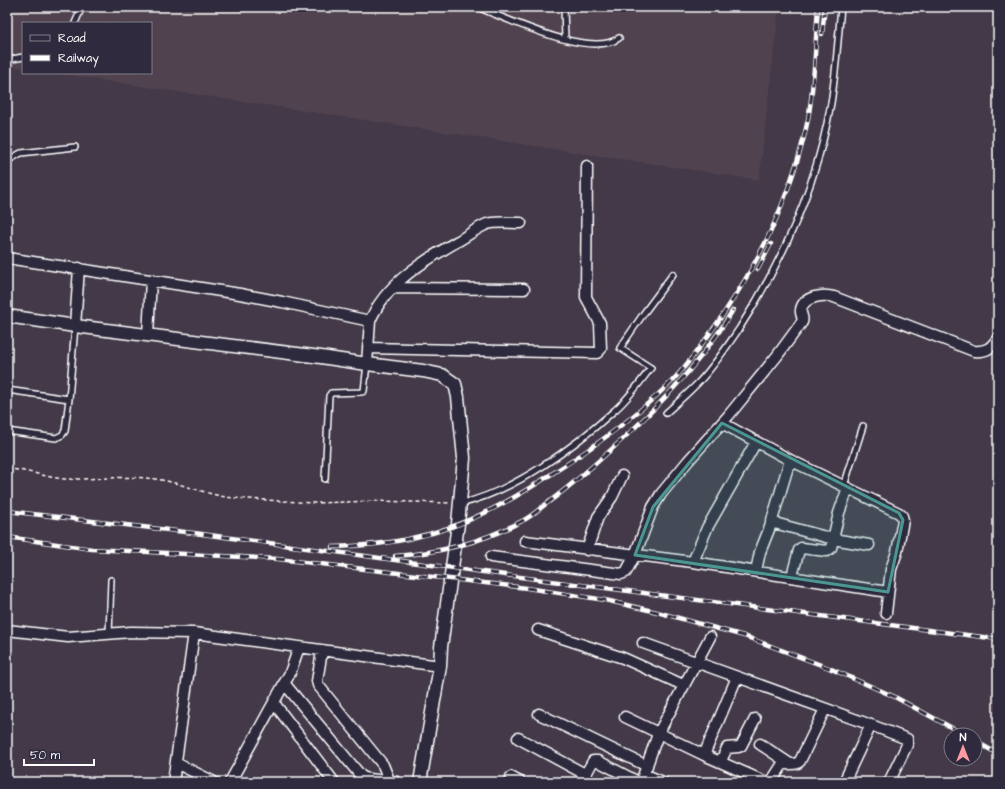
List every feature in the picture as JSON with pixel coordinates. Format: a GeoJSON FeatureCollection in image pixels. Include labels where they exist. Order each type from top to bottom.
{"type":"FeatureCollection","features":[{"type":"Feature","properties":{"kind":"street"},"geometry":{"type":"LineString","coordinates":[[368,348],[600,352],[600,323],[586,297],[586,166]]}},
{"type":"Feature","properties":{"kind":"street"},"geometry":{"type":"LineString","coordinates":[[367,364],[370,321],[373,314],[393,288],[415,268],[481,227],[492,223],[521,223]]}},
{"type":"Feature","properties":{"kind":"street"},"geometry":{"type":"LineString","coordinates":[[7,258],[79,268],[282,302],[370,321]]}},
{"type":"Feature","properties":{"kind":"street"},"geometry":{"type":"LineString","coordinates":[[75,326],[79,268]]}},
{"type":"Feature","properties":{"kind":"street"},"geometry":{"type":"LineString","coordinates":[[148,335],[151,280]]}},
{"type":"Feature","properties":{"kind":"street"},"geometry":{"type":"LineString","coordinates":[[393,288],[524,289]]}},
{"type":"Feature","properties":{"kind":"street"},"geometry":{"type":"LineString","coordinates":[[490,557],[621,574],[626,572],[635,555],[653,508],[661,494],[777,356],[802,322],[803,318],[801,310],[805,303],[821,295],[834,297],[974,351],[986,351],[992,348],[998,338]]}},
{"type":"Feature","properties":{"kind":"street"},"geometry":{"type":"LineString","coordinates":[[7,316],[423,371],[442,375],[455,384],[458,397],[464,458],[458,524],[440,666],[420,782]]}},
{"type":"Feature","properties":{"kind":"street"},"geometry":{"type":"LineString","coordinates":[[722,423],[790,460],[899,513],[902,516],[903,520],[897,552],[891,569],[886,613]]}},
{"type":"Feature","properties":{"kind":"street"},"geometry":{"type":"LineString","coordinates":[[693,562],[710,522],[756,442]]}},
{"type":"Feature","properties":{"kind":"street"},"geometry":{"type":"LineString","coordinates":[[756,571],[760,552],[790,460]]}},
{"type":"Feature","properties":{"kind":"street"},"geometry":{"type":"LineString","coordinates":[[587,550],[598,517],[612,498],[622,476]]}},
{"type":"Feature","properties":{"kind":"street"},"geometry":{"type":"LineString","coordinates":[[792,576],[799,550],[801,548],[829,550],[846,487]]}},
{"type":"Feature","properties":{"kind":"street"},"geometry":{"type":"LineString","coordinates":[[771,522],[833,539],[869,545]]}},
{"type":"Feature","properties":{"kind":"street"},"geometry":{"type":"LineString","coordinates":[[525,541],[587,550],[693,562],[792,576],[888,592]]}},
{"type":"Feature","properties":{"kind":"street"},"geometry":{"type":"LineString","coordinates":[[7,630],[68,637],[156,632],[194,633],[440,666]]}},
{"type":"Feature","properties":{"kind":"street"},"geometry":{"type":"LineString","coordinates":[[538,630],[623,658],[683,685]]}},
{"type":"Feature","properties":{"kind":"street"},"geometry":{"type":"LineString","coordinates":[[173,782],[194,633]]}},
{"type":"Feature","properties":{"kind":"street"},"geometry":{"type":"LineString","coordinates":[[642,776],[658,734],[710,637]]}},
{"type":"Feature","properties":{"kind":"street"},"geometry":{"type":"LineString","coordinates":[[643,643],[907,739],[907,745],[889,782]]}},
{"type":"Feature","properties":{"kind":"street"},"geometry":{"type":"LineString","coordinates":[[230,782],[290,673],[298,647]]}},
{"type":"Feature","properties":{"kind":"street"},"geometry":{"type":"LineString","coordinates":[[322,651],[317,681],[318,685],[383,765],[393,781]]}},
{"type":"Feature","properties":{"kind":"street"},"geometry":{"type":"LineString","coordinates":[[704,755],[737,677]]}},
{"type":"Feature","properties":{"kind":"street"},"geometry":{"type":"LineString","coordinates":[[284,683],[361,776],[367,779],[393,781]]}},
{"type":"Feature","properties":{"kind":"street"},"geometry":{"type":"LineString","coordinates":[[274,703],[334,782]]}},
{"type":"Feature","properties":{"kind":"street"},"geometry":{"type":"LineString","coordinates":[[771,782],[782,765],[795,764],[800,761],[825,709]]}},
{"type":"Feature","properties":{"kind":"street"},"geometry":{"type":"LineString","coordinates":[[540,714],[642,776]]}},
{"type":"Feature","properties":{"kind":"street"},"geometry":{"type":"LineString","coordinates":[[625,717],[658,734],[766,782]]}},
{"type":"Feature","properties":{"kind":"street"},"geometry":{"type":"LineString","coordinates":[[721,762],[729,747],[741,746],[755,719]]}},
{"type":"Feature","properties":{"kind":"street"},"geometry":{"type":"LineString","coordinates":[[844,782],[871,725]]}},
{"type":"Feature","properties":{"kind":"street"},"geometry":{"type":"LineString","coordinates":[[518,738],[584,773],[587,772],[593,761],[596,760],[663,782]]}},
{"type":"Feature","properties":{"kind":"street"},"geometry":{"type":"LineString","coordinates":[[760,744],[790,764]]}},
{"type":"Feature","properties":{"kind":"street"},"geometry":{"type":"LineString","coordinates":[[176,763],[214,782]]}},
{"type":"Feature","properties":{"kind":"lane"},"geometry":{"type":"LineString","coordinates":[[75,22],[82,7]]}},
{"type":"Feature","properties":{"kind":"lane"},"geometry":{"type":"LineString","coordinates":[[477,7],[547,34],[565,39],[600,44],[608,43],[619,38]]}},
{"type":"Feature","properties":{"kind":"lane"},"geometry":{"type":"LineString","coordinates":[[564,7],[565,39]]}},
{"type":"Feature","properties":{"kind":"lane"},"geometry":{"type":"LineString","coordinates":[[666,413],[698,383],[727,346],[750,311],[765,286],[807,195],[822,144],[831,103],[841,7]]}},
{"type":"Feature","properties":{"kind":"lane"},"geometry":{"type":"LineString","coordinates":[[7,60],[14,60],[22,57]]}},
{"type":"Feature","properties":{"kind":"lane"},"geometry":{"type":"LineString","coordinates":[[7,161],[21,153],[75,147]]}},
{"type":"Feature","properties":{"kind":"lane"},"geometry":{"type":"LineString","coordinates":[[459,504],[490,494],[526,477],[574,443],[621,405],[651,368],[620,348],[674,274]]}},
{"type":"Feature","properties":{"kind":"lane"},"geometry":{"type":"LineString","coordinates":[[7,431],[56,438],[62,435],[69,399],[75,326]]}},
{"type":"Feature","properties":{"kind":"lane"},"geometry":{"type":"LineString","coordinates":[[325,479],[329,396],[331,393],[336,392],[364,391],[367,364]]}},
{"type":"Feature","properties":{"kind":"lane"},"geometry":{"type":"LineString","coordinates":[[7,390],[69,399]]}},
{"type":"Feature","properties":{"kind":"lane"},"geometry":{"type":"LineString","coordinates":[[846,487],[863,426]]}},
{"type":"Feature","properties":{"kind":"lane"},"geometry":{"type":"LineString","coordinates":[[109,634],[111,580]]}},
{"type":"Feature","properties":{"kind":"path"},"geometry":{"type":"LineString","coordinates":[[7,469],[26,470],[63,479],[157,479],[198,491],[233,498],[314,503],[376,501],[459,504]]}},
{"type":"Feature","properties":{"kind":"highlighted area"},"geometry":{"type":"Polygon","coordinates":[[[722,423],[899,513],[903,520],[888,592],[635,555],[653,507],[722,423]]]}},
{"type":"Feature","properties":{"kind":"shaded area"},"geometry":{"type":"Polygon","coordinates":[[[7,7],[779,7],[759,180],[61,74],[152,74],[152,22],[22,22],[22,68],[7,66],[7,7]]]}},
{"type":"Feature","properties":{"kind":"railway"},"geometry":{"type":"LineString","coordinates":[[332,547],[374,544],[434,533],[486,512],[519,495],[596,444],[626,422],[679,374],[729,305],[758,257],[774,224],[793,175],[808,119],[813,77],[818,7]]}},
{"type":"Feature","properties":{"kind":"railway"},"geometry":{"type":"LineString","coordinates":[[822,34],[825,7]]}},
{"type":"Feature","properties":{"kind":"railway"},"geometry":{"type":"LineString","coordinates":[[758,269],[771,244]]}},
{"type":"Feature","properties":{"kind":"railway"},"geometry":{"type":"LineString","coordinates":[[395,556],[428,552],[476,541],[525,520],[532,515],[588,471],[633,430],[670,393],[719,332],[733,310]]}},
{"type":"Feature","properties":{"kind":"railway"},"geometry":{"type":"LineString","coordinates":[[7,511],[202,534],[998,639]]}},
{"type":"Feature","properties":{"kind":"railway"},"geometry":{"type":"LineString","coordinates":[[7,537],[92,549],[278,559],[527,588],[605,600],[657,612],[744,636],[829,668],[893,696],[950,727]]}},
{"type":"Feature","properties":{"kind":"railway"},"geometry":{"type":"LineString","coordinates":[[983,746],[998,754]]}}]}
